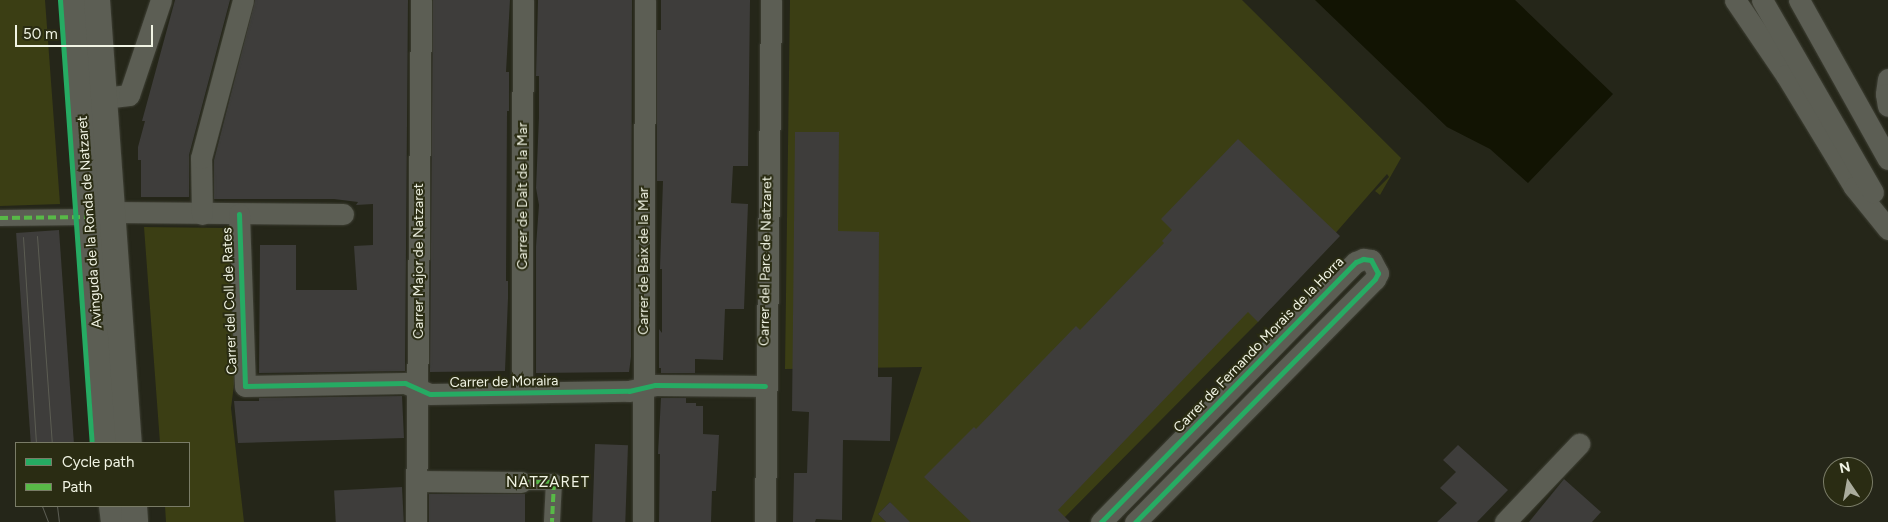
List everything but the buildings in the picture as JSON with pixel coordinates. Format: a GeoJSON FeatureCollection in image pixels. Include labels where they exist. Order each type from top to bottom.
{"type":"FeatureCollection","features":[{"type":"Feature","properties":{"kind":"street","name":"Avinguda de la Ronda de Natzaret"},"geometry":{"type":"LineString","coordinates":[[74,0],[129,442]]}},
{"type":"Feature","properties":{"kind":"street","name":"Avinguda de la Ronda de Natzaret"},"geometry":{"type":"LineString","coordinates":[[97,0],[104,98],[101,215],[107,442]]}},
{"type":"Feature","properties":{"kind":"street"},"geometry":{"type":"LineString","coordinates":[[104,98],[129,95],[161,0]]}},
{"type":"Feature","properties":{"kind":"street"},"geometry":{"type":"LineString","coordinates":[[202,214],[202,158],[243,0]]}},
{"type":"Feature","properties":{"kind":"street","name":"Carrer Major de Natzaret"},"geometry":{"type":"LineString","coordinates":[[416,522],[420,0]]}},
{"type":"Feature","properties":{"kind":"street","name":"Carrer de Dalt de la Mar"},"geometry":{"type":"LineString","coordinates":[[522,0],[522,392]]}},
{"type":"Feature","properties":{"kind":"street","name":"Carrer de Baix de la Mar"},"geometry":{"type":"LineString","coordinates":[[643,522],[645,0]]}},
{"type":"Feature","properties":{"kind":"street","name":"Carrer del Parc de Natzaret"},"geometry":{"type":"LineString","coordinates":[[765,522],[765,386],[771,0]]}},
{"type":"Feature","properties":{"kind":"street"},"geometry":{"type":"LineString","coordinates":[[1736,0],[1786,75],[1854,187],[1888,228]]}},
{"type":"Feature","properties":{"kind":"street"},"geometry":{"type":"LineString","coordinates":[[1762,0],[1888,218]]}},
{"type":"Feature","properties":{"kind":"street"},"geometry":{"type":"LineString","coordinates":[[1800,0],[1888,159]]}},
{"type":"Feature","properties":{"kind":"street"},"geometry":{"type":"LineString","coordinates":[[1888,79],[1886,94],[1888,106]]}},
{"type":"Feature","properties":{"kind":"street","name":"Carrer del Coll de Rates"},"geometry":{"type":"LineString","coordinates":[[239,214],[245,386]]}},
{"type":"Feature","properties":{"kind":"street"},"geometry":{"type":"LineString","coordinates":[[0,218],[101,215],[342,214]]}},
{"type":"Feature","properties":{"kind":"street","name":"Carrer de Fernando Morais de la Horra"},"geometry":{"type":"LineString","coordinates":[[1101,522],[1356,262],[1363,259],[1371,260],[1378,273],[1375,279],[1135,522]]}},
{"type":"Feature","properties":{"kind":"street","name":"Carrer de Moraira"},"geometry":{"type":"LineString","coordinates":[[245,386],[405,383],[430,394],[629,391],[656,385],[765,386]]}},
{"type":"Feature","properties":{"kind":"street"},"geometry":{"type":"LineString","coordinates":[[1505,522],[1579,444]]}},
{"type":"Feature","properties":{"kind":"street"},"geometry":{"type":"LineString","coordinates":[[416,481],[554,482],[552,522]]}},
{"type":"Feature","properties":{"kind":"street"},"geometry":{"type":"LineString","coordinates":[[112,507],[114,522]]}},
{"type":"Feature","properties":{"kind":"street"},"geometry":{"type":"LineString","coordinates":[[134,507],[135,522]]}},
{"type":"Feature","properties":{"kind":"green space"},"geometry":{"type":"Polygon","coordinates":[[[0,0],[45,0],[60,204],[0,206],[0,0]]]}},
{"type":"Feature","properties":{"kind":"green space"},"geometry":{"type":"Polygon","coordinates":[[[790,0],[1242,0],[1401,158],[1380,195],[1375,191],[1389,177],[1387,174],[1258,322],[1060,522],[905,522],[890,502],[878,514],[886,522],[871,522],[922,367],[785,369],[790,0]]]}},
{"type":"Feature","properties":{"kind":"green space"},"geometry":{"type":"Polygon","coordinates":[[[144,227],[229,228],[235,377],[231,408],[244,522],[166,522],[165,507],[190,507],[190,442],[160,442],[144,227]]]}},
{"type":"Feature","properties":{"kind":"shaded area"},"geometry":{"type":"Polygon","coordinates":[[[1315,0],[1515,0],[1613,94],[1528,183],[1490,149],[1447,127],[1315,0]]]}},
{"type":"Feature","properties":{"kind":"tram line"},"geometry":{"type":"LineString","coordinates":[[37,236],[52,442]]}},
{"type":"Feature","properties":{"kind":"tram line"},"geometry":{"type":"LineString","coordinates":[[23,237],[36,442]]}},
{"type":"Feature","properties":{"kind":"tram line"},"geometry":{"type":"LineString","coordinates":[[42,507],[48,522]]}},
{"type":"Feature","properties":{"kind":"tram line"},"geometry":{"type":"LineString","coordinates":[[57,507],[59,522]]}},
{"type":"Feature","properties":{"kind":"marked path"},"geometry":{"type":"LineString","coordinates":[[0,218],[89,217]]}},
{"type":"Feature","properties":{"kind":"marked path"},"geometry":{"type":"LineString","coordinates":[[521,482],[554,482],[552,522]]}},
{"type":"Feature","properties":{"kind":"cycle path"},"geometry":{"type":"LineString","coordinates":[[60,0],[92,442]]}},
{"type":"Feature","properties":{"kind":"cycle path"},"geometry":{"type":"LineString","coordinates":[[239,214],[245,386],[405,383],[430,394],[629,391],[655,385],[765,386]]}},
{"type":"Feature","properties":{"kind":"cycle path"},"geometry":{"type":"LineString","coordinates":[[1101,522],[1356,262],[1363,259],[1371,260],[1378,273],[1375,279],[1135,522]]}},
{"type":"Feature","properties":{"kind":"district","name":"NATZARET"},"geometry":{"type":"Point","coordinates":[548,483]}}]}
